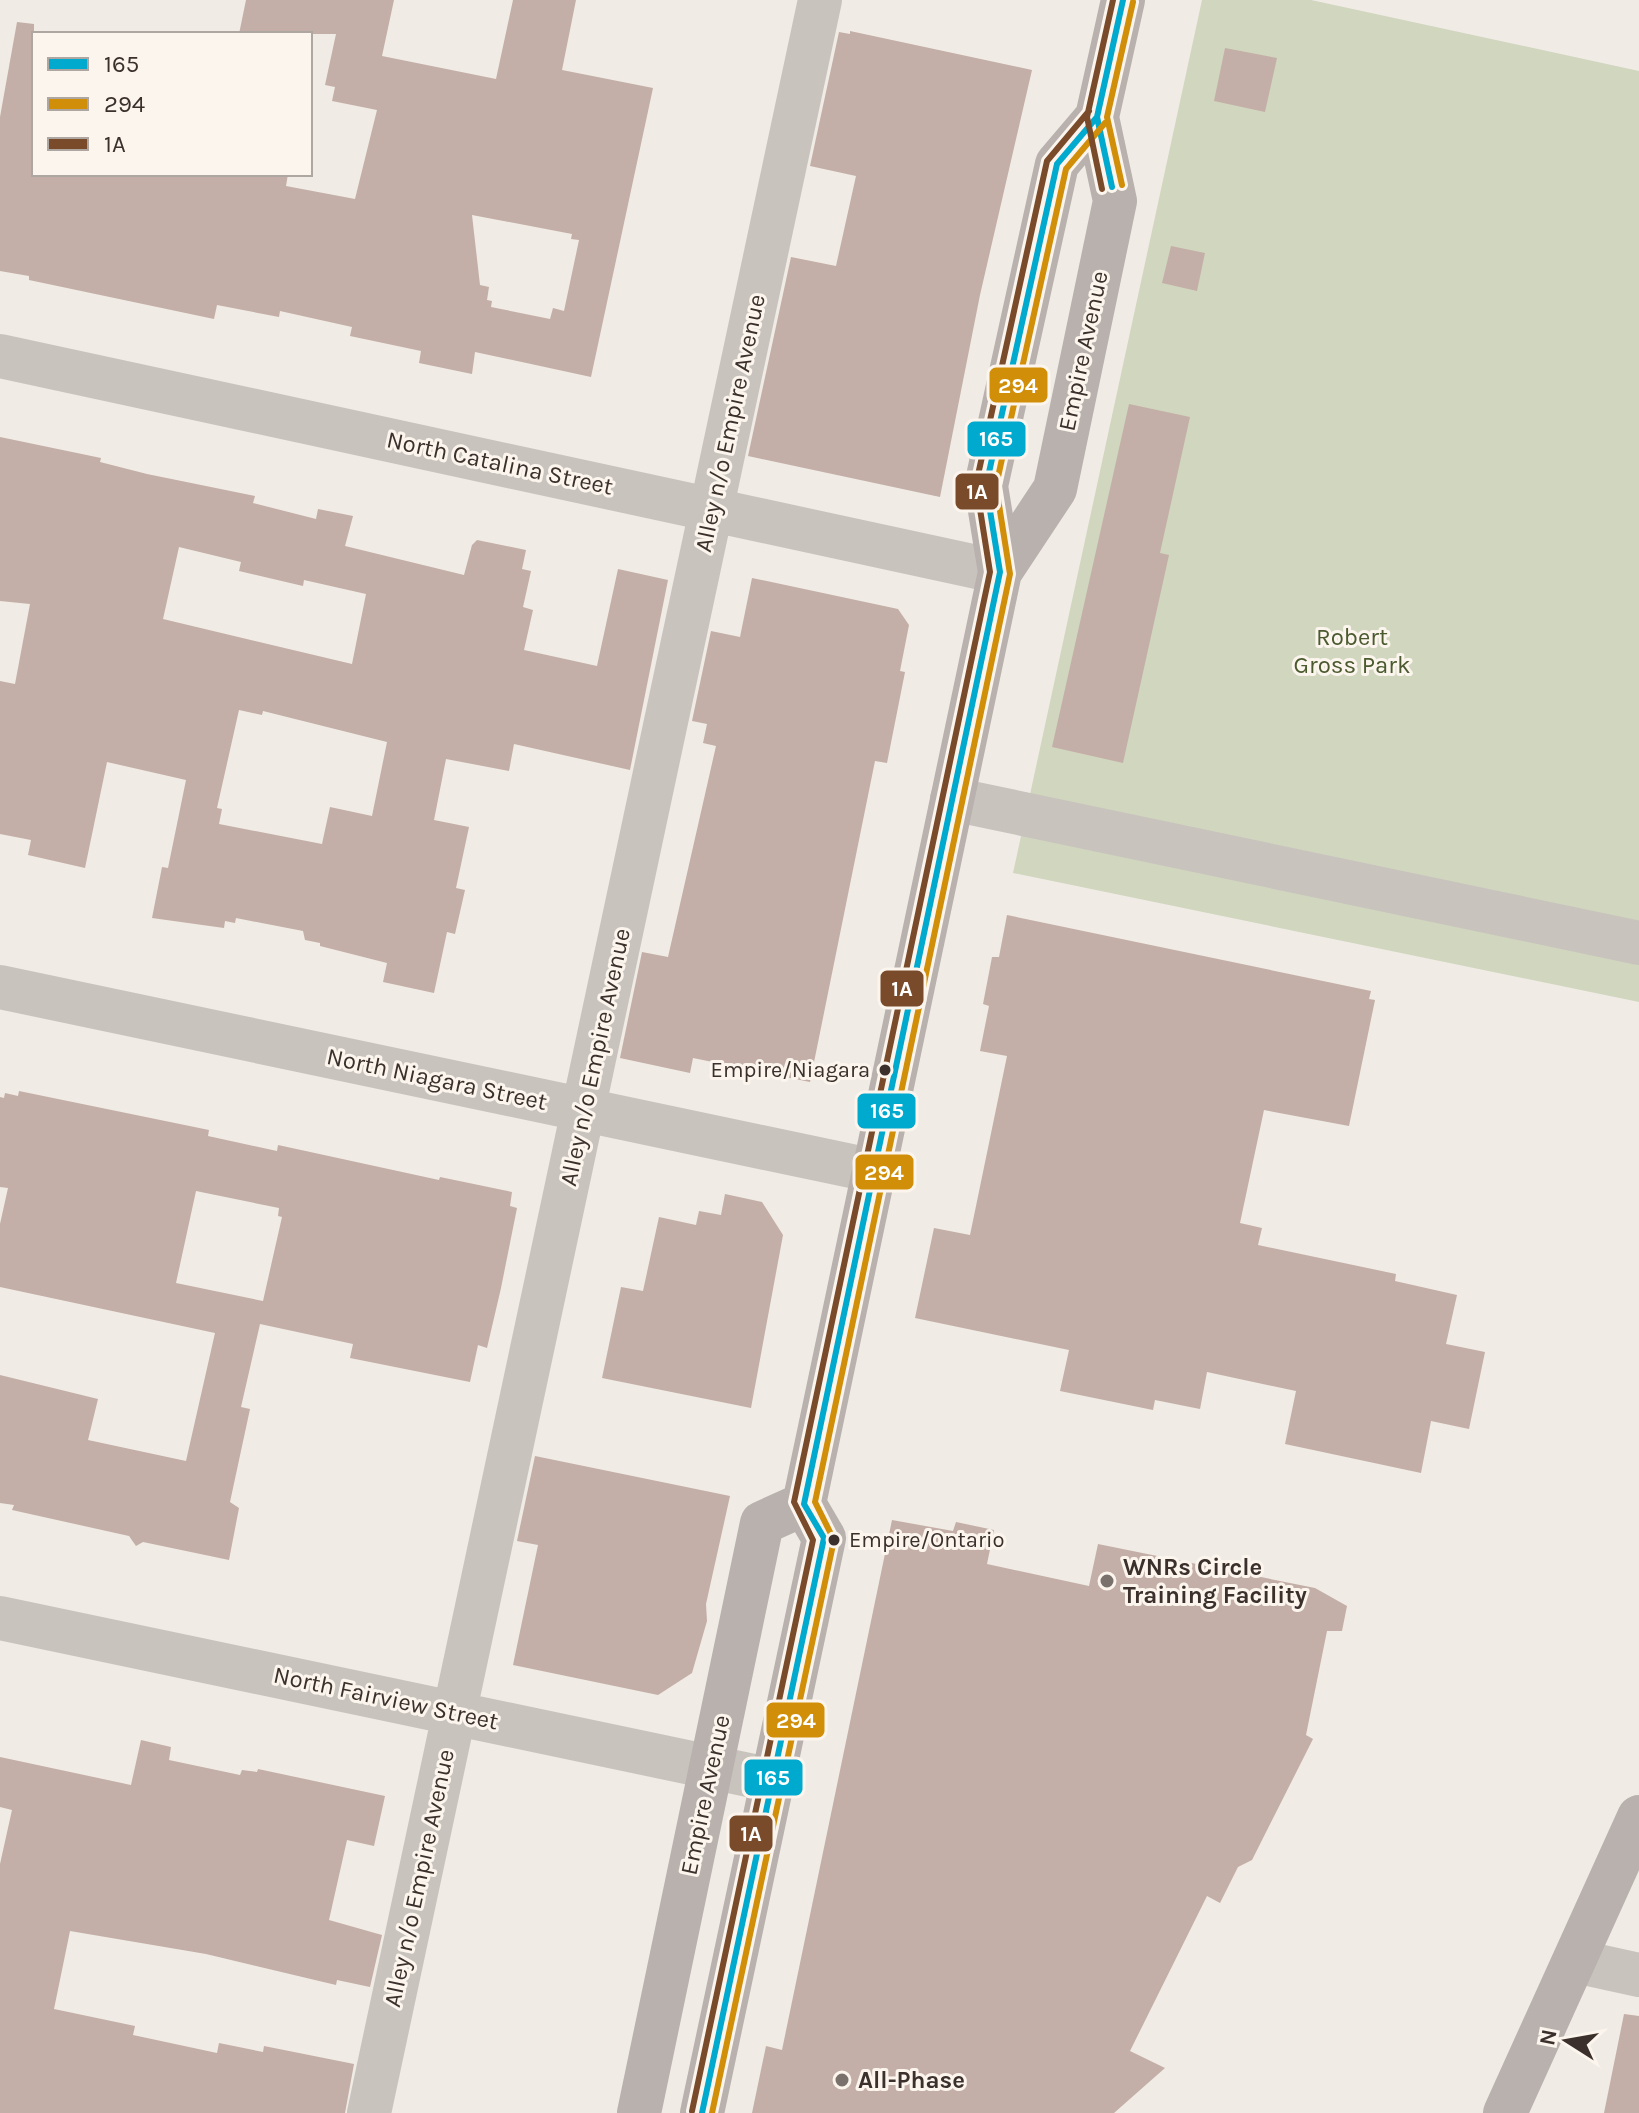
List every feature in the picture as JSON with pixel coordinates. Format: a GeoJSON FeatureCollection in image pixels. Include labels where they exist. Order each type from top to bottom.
{"type":"FeatureCollection","features":[{"type":"Feature","properties":{"kind":"main road","name":"Empire Avenue"},"geometry":{"type":"LineString","coordinates":[[1000,572],[1055,489],[1115,201],[1097,117],[1123,0]]}},
{"type":"Feature","properties":{"kind":"main road","name":"Empire Avenue"},"geometry":{"type":"LineString","coordinates":[[639,2113],[762,1523],[804,1504],[1000,572],[986,486],[1057,164],[1097,117]]}},
{"type":"Feature","properties":{"kind":"main road"},"geometry":{"type":"LineString","coordinates":[[702,2113],[824,1538],[804,1504]]}},
{"type":"Feature","properties":{"kind":"main road"},"geometry":{"type":"LineString","coordinates":[[1505,2113],[1639,1817]]}},
{"type":"Feature","properties":{"kind":"street","name":"Alley n/o Empire Avenue"},"geometry":{"type":"LineString","coordinates":[[369,2113],[820,0]]}},
{"type":"Feature","properties":{"kind":"street","name":"North Catalina Street"},"geometry":{"type":"LineString","coordinates":[[0,356],[1000,572]]}},
{"type":"Feature","properties":{"kind":"street"},"geometry":{"type":"LineString","coordinates":[[952,799],[1639,943]]}},
{"type":"Feature","properties":{"kind":"street","name":"North Niagara Street"},"geometry":{"type":"LineString","coordinates":[[0,987],[875,1171]]}},
{"type":"Feature","properties":{"kind":"street","name":"North Fairview Street"},"geometry":{"type":"LineString","coordinates":[[0,1618],[772,1780]]}},
{"type":"Feature","properties":{"kind":"street"},"geometry":{"type":"LineString","coordinates":[[1575,1961],[1639,1975]]}},
{"type":"Feature","properties":{"kind":"green space","name":"Robert Gross Park"},"geometry":{"type":"Polygon","coordinates":[[[1202,0],[1311,0],[1639,71],[1639,1002],[1013,873],[1202,0]]]}},
{"type":"Feature","properties":{"kind":"building"},"geometry":{"type":"Polygon","coordinates":[[[246,0],[394,0],[382,56],[496,79],[513,0],[576,0],[562,70],[653,88],[591,377],[475,352],[472,374],[419,363],[421,351],[350,336],[352,327],[280,311],[279,317],[217,305],[214,319],[29,280],[29,276],[0,271],[0,117],[17,22],[34,24],[32,176],[288,176],[286,186],[355,199],[377,110],[332,101],[335,87],[325,85],[336,34],[239,32],[246,0]],[[472,215],[480,285],[489,287],[487,300],[492,301],[491,307],[550,319],[553,308],[564,311],[579,240],[571,239],[572,234],[472,215]]]}},
{"type":"Feature","properties":{"kind":"building"},"geometry":{"type":"Polygon","coordinates":[[[850,31],[1032,70],[980,295],[940,497],[748,456],[791,257],[836,266],[856,176],[810,166],[839,32],[850,34],[850,31]]]}},
{"type":"Feature","properties":{"kind":"building"},"geometry":{"type":"Polygon","coordinates":[[[1225,48],[1277,58],[1265,112],[1214,101],[1225,48]]]}},
{"type":"Feature","properties":{"kind":"building"},"geometry":{"type":"Polygon","coordinates":[[[1171,246],[1205,253],[1197,291],[1162,283],[1171,246]]]}},
{"type":"Feature","properties":{"kind":"building"},"geometry":{"type":"Polygon","coordinates":[[[1129,404],[1190,417],[1160,553],[1169,555],[1123,763],[1052,747],[1129,404]]]}},
{"type":"Feature","properties":{"kind":"building"},"geometry":{"type":"Polygon","coordinates":[[[0,437],[101,458],[100,462],[147,474],[255,496],[253,503],[316,519],[318,509],[353,516],[345,546],[464,575],[472,545],[477,540],[526,550],[522,569],[531,571],[523,607],[533,610],[524,650],[597,666],[618,569],[668,580],[630,770],[514,744],[509,771],[446,759],[434,820],[469,827],[456,888],[465,890],[455,934],[447,932],[434,993],[383,982],[387,963],[320,946],[320,943],[305,940],[303,931],[236,918],[235,923],[225,921],[224,928],[152,918],[162,867],[168,868],[186,780],[107,762],[85,868],[28,855],[31,840],[0,834],[0,681],[15,684],[30,604],[0,601],[0,437]],[[179,547],[163,619],[352,664],[366,594],[304,580],[303,586],[239,571],[241,562],[179,547]],[[239,710],[217,808],[222,809],[219,824],[322,844],[330,807],[372,816],[387,742],[263,711],[262,715],[239,710]]]}},
{"type":"Feature","properties":{"kind":"building"},"geometry":{"type":"Polygon","coordinates":[[[752,578],[898,609],[909,625],[900,671],[905,672],[887,763],[875,761],[810,1082],[693,1058],[690,1073],[620,1058],[642,952],[668,957],[716,746],[703,743],[707,724],[692,721],[711,631],[740,637],[752,578]]]}},
{"type":"Feature","properties":{"kind":"building"},"geometry":{"type":"Polygon","coordinates":[[[1007,915],[1371,991],[1369,999],[1375,1000],[1349,1126],[1264,1110],[1240,1223],[1262,1228],[1258,1245],[1396,1274],[1395,1281],[1457,1295],[1446,1344],[1485,1352],[1469,1429],[1431,1421],[1421,1473],[1285,1444],[1296,1391],[1207,1372],[1200,1409],[1155,1400],[1153,1410],[1060,1391],[1069,1350],[915,1318],[934,1228],[970,1235],[1007,1056],[980,1051],[989,1006],[983,1004],[992,957],[999,957],[1007,915]]]}},
{"type":"Feature","properties":{"kind":"building"},"geometry":{"type":"Polygon","coordinates":[[[19,1091],[209,1130],[208,1136],[277,1151],[278,1145],[439,1180],[440,1177],[512,1192],[510,1206],[517,1208],[501,1288],[487,1348],[478,1345],[470,1382],[350,1358],[353,1344],[260,1324],[241,1407],[250,1409],[230,1502],[239,1508],[229,1560],[143,1542],[136,1546],[129,1536],[12,1510],[14,1505],[0,1503],[0,1375],[98,1399],[88,1440],[186,1461],[215,1333],[0,1287],[0,1224],[8,1188],[0,1187],[0,1097],[4,1098],[5,1093],[18,1096],[19,1091]],[[196,1191],[176,1283],[263,1301],[282,1217],[278,1216],[279,1208],[196,1191]]]}},
{"type":"Feature","properties":{"kind":"building"},"geometry":{"type":"Polygon","coordinates":[[[725,1194],[762,1202],[783,1235],[751,1408],[602,1378],[621,1287],[643,1291],[659,1217],[696,1225],[699,1211],[721,1215],[725,1194]]]}},
{"type":"Feature","properties":{"kind":"building"},"geometry":{"type":"Polygon","coordinates":[[[535,1456],[730,1496],[706,1604],[707,1621],[692,1673],[658,1695],[513,1665],[538,1545],[517,1541],[535,1456]]]}},
{"type":"Feature","properties":{"kind":"building"},"geometry":{"type":"Polygon","coordinates":[[[892,1520],[953,1531],[956,1522],[994,1530],[987,1564],[1089,1586],[1098,1544],[1315,1588],[1347,1606],[1342,1631],[1327,1631],[1306,1735],[1313,1739],[1252,1860],[1238,1867],[1220,1903],[1207,1896],[1130,2051],[1165,2068],[1114,2113],[752,2113],[766,2046],[782,2050],[892,1520]]]}},
{"type":"Feature","properties":{"kind":"building"},"geometry":{"type":"Polygon","coordinates":[[[141,1740],[171,1747],[169,1760],[240,1775],[242,1770],[257,1772],[258,1769],[385,1796],[374,1846],[347,1840],[329,1920],[382,1935],[370,1987],[337,1980],[336,1985],[206,1954],[70,1931],[54,2009],[135,2026],[133,2035],[217,2053],[219,2043],[263,2052],[264,2046],[354,2064],[345,2113],[0,2113],[0,1864],[12,1810],[0,1807],[0,1757],[131,1785],[141,1740]]]}},
{"type":"Feature","properties":{"kind":"building"},"geometry":{"type":"Polygon","coordinates":[[[1624,2014],[1639,2016],[1639,2113],[1604,2113],[1624,2014]]]}},
{"type":"Feature","properties":{"kind":"transit line","name":"1A"},"geometry":{"type":"LineString","coordinates":[[1102,189],[1087,117],[1113,0]]}},
{"type":"Feature","properties":{"kind":"transit line","name":"165"},"geometry":{"type":"LineString","coordinates":[[1112,187],[1097,117],[1123,0]]}},
{"type":"Feature","properties":{"kind":"transit line","name":"294"},"geometry":{"type":"LineString","coordinates":[[1122,185],[1107,117],[1133,2]]}},
{"type":"Feature","properties":{"kind":"transit line","name":"1A"},"geometry":{"type":"LineString","coordinates":[[692,2111],[813,1540],[794,1502],[990,572],[976,484],[1047,161],[1089,111]]}},
{"type":"Feature","properties":{"kind":"transit line","name":"165"},"geometry":{"type":"LineString","coordinates":[[702,2113],[824,1538],[804,1504],[1000,572],[986,486],[1057,164],[1097,117]]}},
{"type":"Feature","properties":{"kind":"transit line","name":"294"},"geometry":{"type":"LineString","coordinates":[[712,2113],[834,1540],[815,1502],[1010,574],[996,486],[1066,169],[1105,123]]}},
{"type":"Feature","properties":{"kind":"place","name":"Empire/Niagara"},"geometry":{"type":"Point","coordinates":[885,1070]}},
{"type":"Feature","properties":{"kind":"place","name":"Empire/Ontario"},"geometry":{"type":"Point","coordinates":[834,1540]}},
{"type":"Feature","properties":{"kind":"place","name":"WNRs Circle Training Facility"},"geometry":{"type":"Point","coordinates":[1107,1581]}},
{"type":"Feature","properties":{"kind":"place","name":"All-Phase"},"geometry":{"type":"Point","coordinates":[842,2080]}}]}
